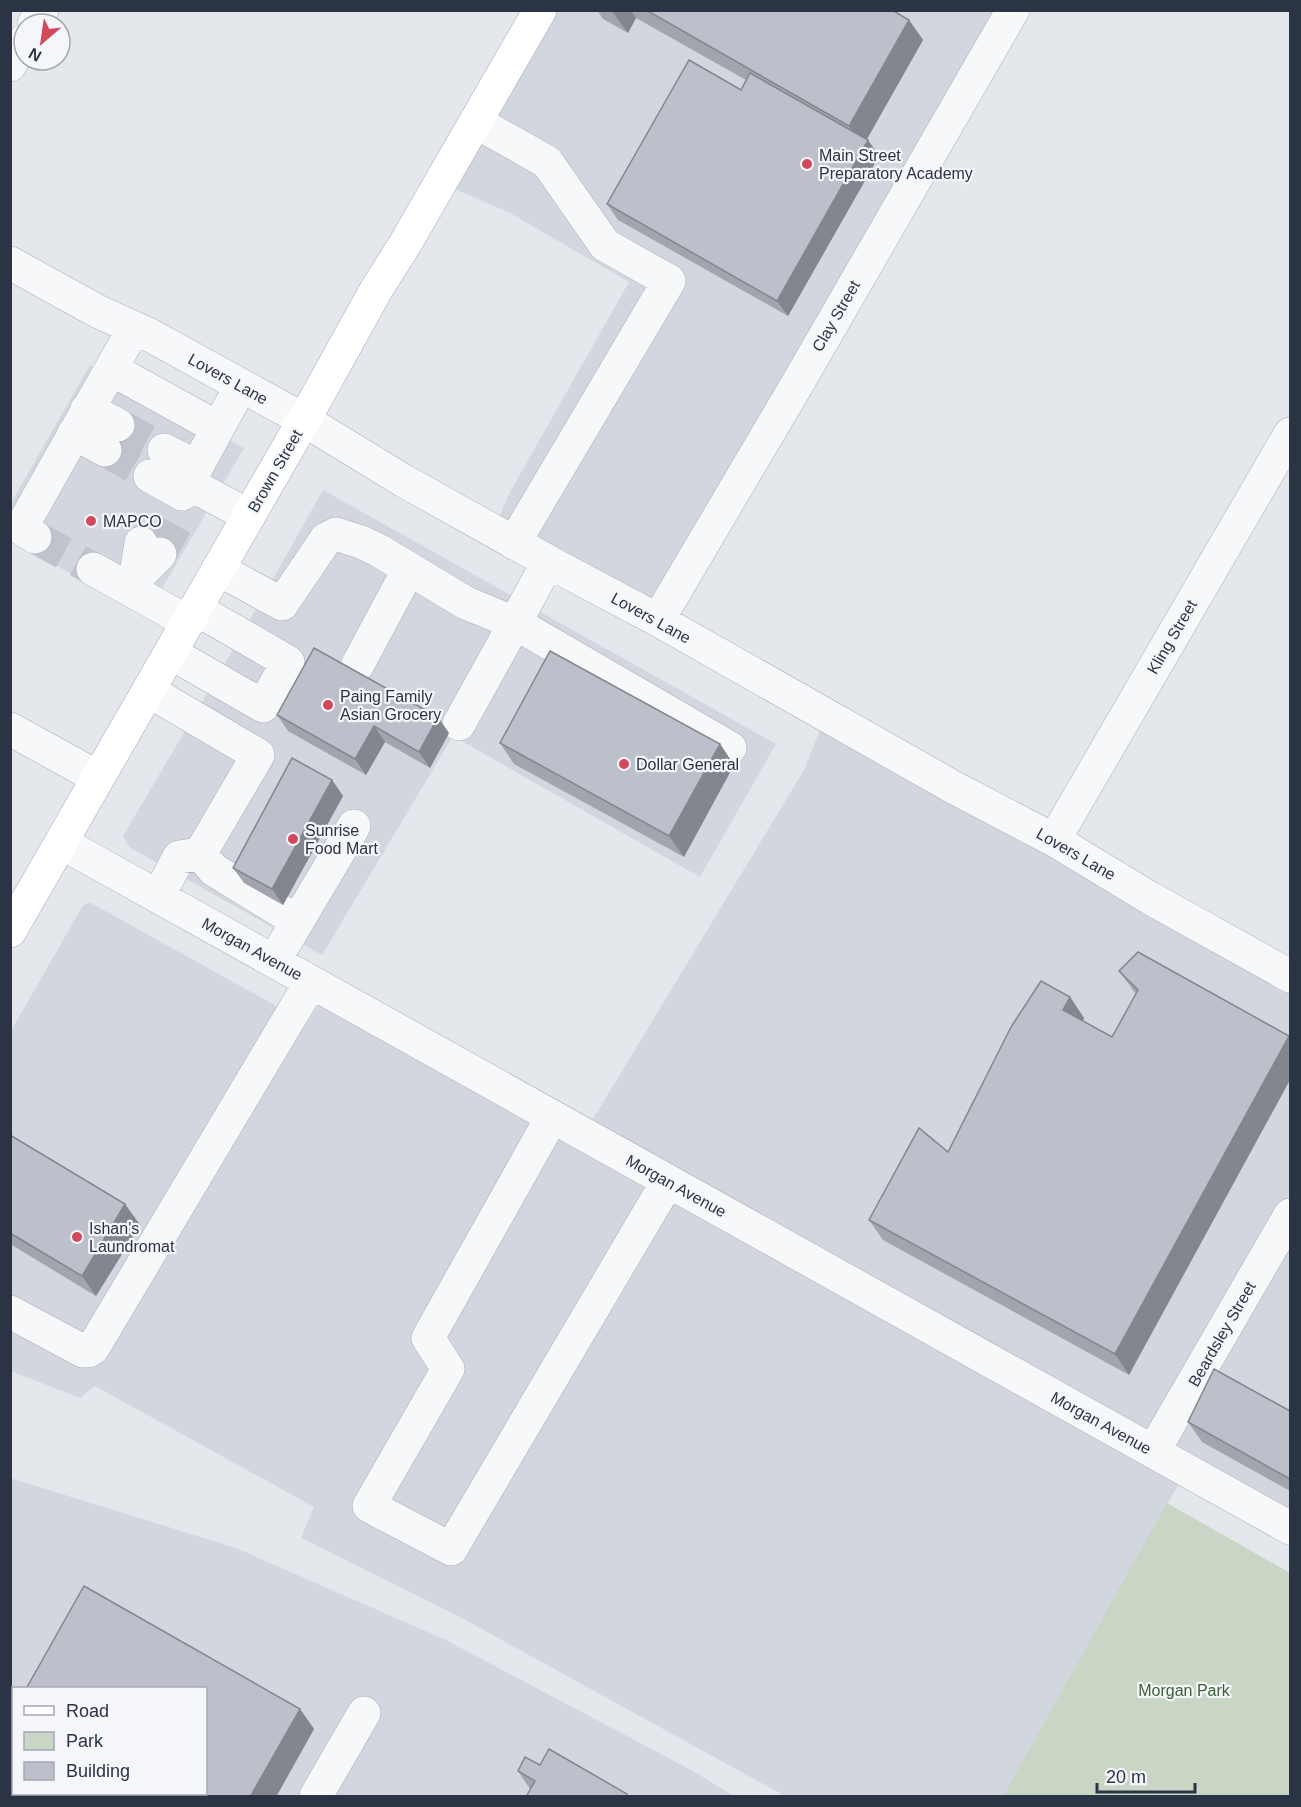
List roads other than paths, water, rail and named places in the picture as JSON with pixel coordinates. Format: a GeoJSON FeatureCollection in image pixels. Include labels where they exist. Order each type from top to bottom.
{"type":"FeatureCollection","features":[{"type":"Feature","properties":{"kind":"main road","name":"Brown Street"},"geometry":{"type":"LineString","coordinates":[[10,931],[62,843],[97,777],[171,653],[376,290],[540,10]]}},
{"type":"Feature","properties":{"kind":"street","name":"Clay Street"},"geometry":{"type":"LineString","coordinates":[[658,620],[1013,10]]}},
{"type":"Feature","properties":{"kind":"street"},"geometry":{"type":"LineString","coordinates":[[476,122],[546,162],[605,245],[669,281],[514,543]]}},
{"type":"Feature","properties":{"kind":"street","name":"Lovers Lane"},"geometry":{"type":"LineString","coordinates":[[10,262],[99,312],[134,328],[304,420],[404,481],[548,562],[658,620],[953,787],[1054,840],[1150,898],[1290,976]]}},
{"type":"Feature","properties":{"kind":"street"},"geometry":{"type":"LineString","coordinates":[[35,537],[21,528],[134,328]]}},
{"type":"Feature","properties":{"kind":"street"},"geometry":{"type":"LineString","coordinates":[[111,369],[218,428]]}},
{"type":"Feature","properties":{"kind":"street"},"geometry":{"type":"LineString","coordinates":[[241,386],[218,428],[175,486],[249,516]]}},
{"type":"Feature","properties":{"kind":"street"},"geometry":{"type":"LineString","coordinates":[[81,421],[111,437]]}},
{"type":"Feature","properties":{"kind":"street","name":"Kling Street"},"geometry":{"type":"LineString","coordinates":[[1054,840],[1290,434]]}},
{"type":"Feature","properties":{"kind":"street"},"geometry":{"type":"LineString","coordinates":[[218,569],[282,604],[326,539],[336,534],[346,536],[378,550],[466,603],[516,623],[730,748]]}},
{"type":"Feature","properties":{"kind":"street"},"geometry":{"type":"LineString","coordinates":[[132,584],[150,549]]}},
{"type":"Feature","properties":{"kind":"street"},"geometry":{"type":"LineString","coordinates":[[459,724],[548,562]]}},
{"type":"Feature","properties":{"kind":"street"},"geometry":{"type":"LineString","coordinates":[[93,569],[132,584],[288,662],[241,744]]}},
{"type":"Feature","properties":{"kind":"street"},"geometry":{"type":"LineString","coordinates":[[357,666],[409,569]]}},
{"type":"Feature","properties":{"kind":"street"},"geometry":{"type":"LineString","coordinates":[[171,653],[263,706]]}},
{"type":"Feature","properties":{"kind":"street"},"geometry":{"type":"LineString","coordinates":[[149,691],[258,754],[200,854]]}},
{"type":"Feature","properties":{"kind":"street"},"geometry":{"type":"LineString","coordinates":[[10,729],[97,777]]}},
{"type":"Feature","properties":{"kind":"street"},"geometry":{"type":"LineString","coordinates":[[274,961],[354,826]]}},
{"type":"Feature","properties":{"kind":"street","name":"Morgan Avenue"},"geometry":{"type":"LineString","coordinates":[[62,843],[1290,1528]]}},
{"type":"Feature","properties":{"kind":"street"},"geometry":{"type":"LineString","coordinates":[[158,897],[179,857],[200,854]]}},
{"type":"Feature","properties":{"kind":"street"},"geometry":{"type":"LineString","coordinates":[[200,854],[214,870],[297,921]]}},
{"type":"Feature","properties":{"kind":"street"},"geometry":{"type":"LineString","coordinates":[[10,1312],[83,1351],[88,1352],[93,1348],[310,982]]}},
{"type":"Feature","properties":{"kind":"street"},"geometry":{"type":"LineString","coordinates":[[552,1116],[428,1338],[448,1369],[369,1506],[451,1549],[668,1181]]}},
{"type":"Feature","properties":{"kind":"street","name":"Beardsley Street"},"geometry":{"type":"LineString","coordinates":[[1154,1452],[1290,1215]]}},
{"type":"Feature","properties":{"kind":"street"},"geometry":{"type":"LineString","coordinates":[[316,1797],[364,1713]]}},
{"type":"Feature","properties":{"kind":"tunnel"},"geometry":{"type":"LineString","coordinates":[[118,425],[164,450]]}},
{"type":"Feature","properties":{"kind":"tunnel"},"geometry":{"type":"LineString","coordinates":[[105,450],[150,476]]}},
{"type":"Feature","properties":{"kind":"tunnel"},"geometry":{"type":"LineString","coordinates":[[160,554],[181,515]]}},
{"type":"Feature","properties":{"kind":"tunnel"},"geometry":{"type":"LineString","coordinates":[[35,537],[93,569]]}},
{"type":"Feature","properties":{"kind":"place","name":"Main Street Preparatory Academy"},"geometry":{"type":"Point","coordinates":[807,164]}},
{"type":"Feature","properties":{"kind":"place","name":"MAPCO"},"geometry":{"type":"Point","coordinates":[91,521]}},
{"type":"Feature","properties":{"kind":"place","name":"Paing Family Asian Grocery"},"geometry":{"type":"Point","coordinates":[328,705]}},
{"type":"Feature","properties":{"kind":"place","name":"Dollar General"},"geometry":{"type":"Point","coordinates":[624,764]}},
{"type":"Feature","properties":{"kind":"place","name":"Sunrise Food Mart"},"geometry":{"type":"Point","coordinates":[293,839]}},
{"type":"Feature","properties":{"kind":"place","name":"Ishan's Laundromat"},"geometry":{"type":"Point","coordinates":[77,1237]}},
{"type":"Feature","properties":{"kind":"park label","name":"Morgan Park"},"geometry":{"type":"Point","coordinates":[1184,1690]}}]}
